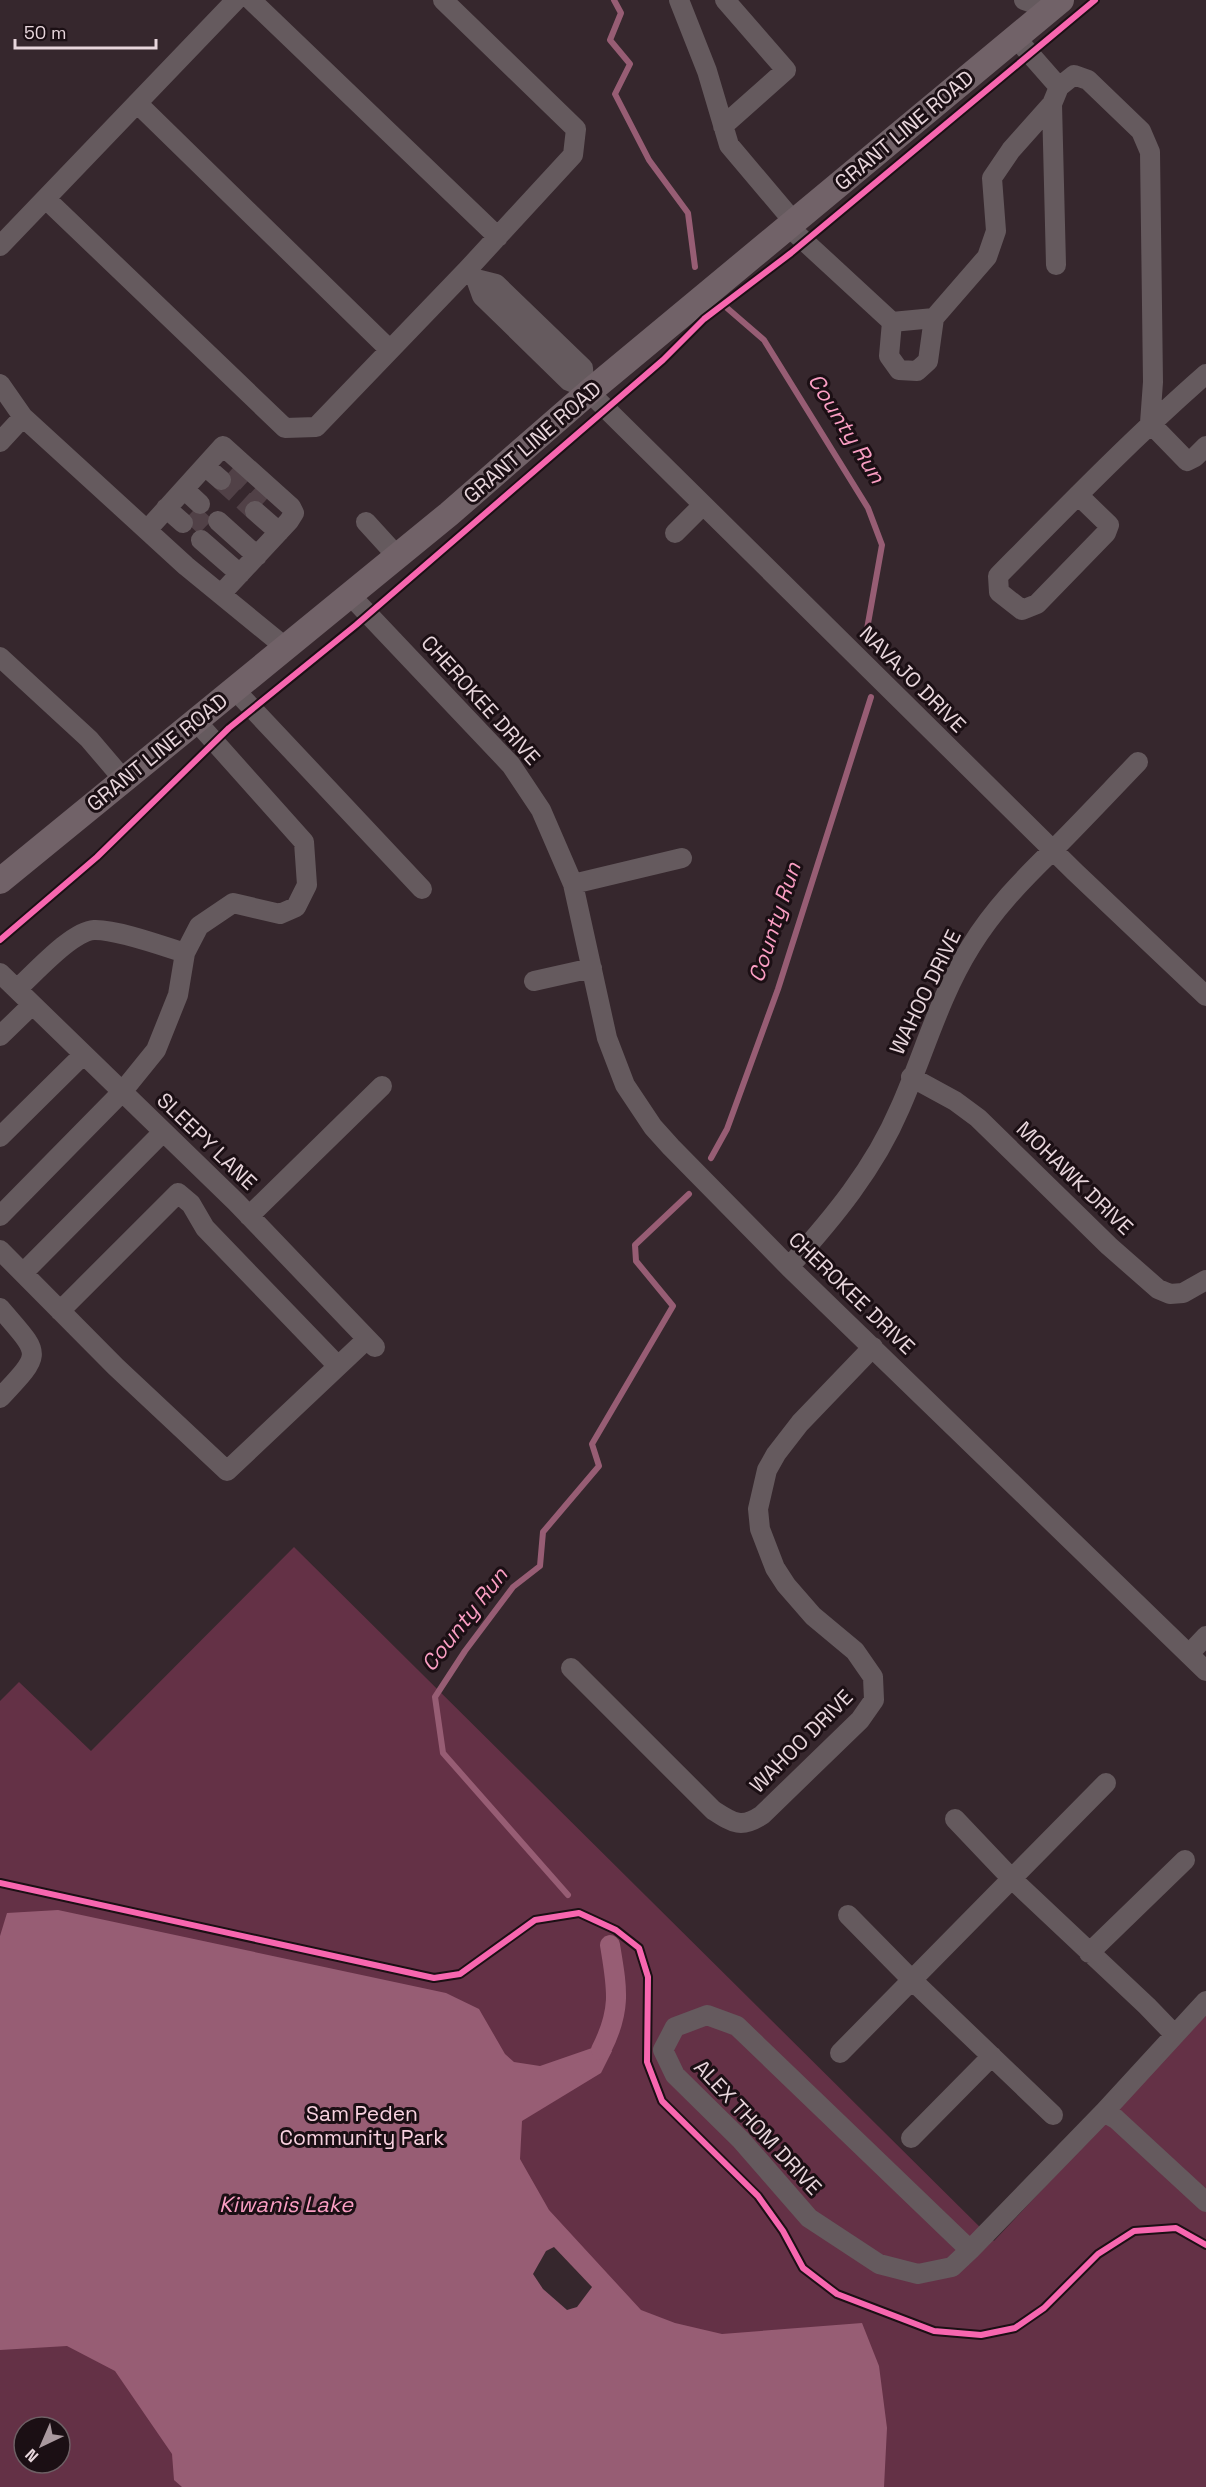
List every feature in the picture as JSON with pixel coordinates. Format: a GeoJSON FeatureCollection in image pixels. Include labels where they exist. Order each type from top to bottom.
{"type":"FeatureCollection","features":[{"type":"Feature","properties":{"kind":"main road","name":"GRANT LINE ROAD"},"geometry":{"type":"LineString","coordinates":[[0,881],[397,556],[587,390],[791,225],[1056,4]]}},
{"type":"Feature","properties":{"kind":"street"},"geometry":{"type":"LineString","coordinates":[[1,242],[46,199],[236,0]]}},
{"type":"Feature","properties":{"kind":"street"},"geometry":{"type":"LineString","coordinates":[[251,0],[498,237]]}},
{"type":"Feature","properties":{"kind":"street"},"geometry":{"type":"LineString","coordinates":[[46,199],[285,428],[316,427],[390,350],[472,275],[498,237],[573,155],[576,129],[443,0]]}},
{"type":"Feature","properties":{"kind":"street"},"geometry":{"type":"LineString","coordinates":[[679,0],[706,71],[729,145],[791,225],[892,322],[934,318]]}},
{"type":"Feature","properties":{"kind":"street"},"geometry":{"type":"LineString","coordinates":[[723,126],[786,70],[724,0]]}},
{"type":"Feature","properties":{"kind":"street"},"geometry":{"type":"LineString","coordinates":[[1024,0],[1056,4]]}},
{"type":"Feature","properties":{"kind":"street"},"geometry":{"type":"LineString","coordinates":[[1016,38],[1056,95],[1056,265]]}},
{"type":"Feature","properties":{"kind":"street"},"geometry":{"type":"LineString","coordinates":[[892,322],[889,356],[899,370],[917,371],[928,361],[934,318],[987,257],[996,231],[992,178],[1011,150],[1074,75],[1088,80],[1141,131],[1150,152],[1153,382],[1150,423],[1187,461],[1195,457],[1206,446]]}},
{"type":"Feature","properties":{"kind":"street"},"geometry":{"type":"LineString","coordinates":[[137,103],[390,350]]}},
{"type":"Feature","properties":{"kind":"street","name":"NAVAJO DRIVE"},"geometry":{"type":"LineString","coordinates":[[472,275],[482,296],[569,381],[587,390],[1053,850],[1206,996]]}},
{"type":"Feature","properties":{"kind":"street"},"geometry":{"type":"LineString","coordinates":[[1078,495],[1109,525],[1106,533],[1037,604],[1022,610],[999,592],[998,576],[1078,495],[1150,423],[1206,374]]}},
{"type":"Feature","properties":{"kind":"street"},"geometry":{"type":"LineString","coordinates":[[0,384],[23,417],[147,530],[285,647]]}},
{"type":"Feature","properties":{"kind":"street"},"geometry":{"type":"LineString","coordinates":[[0,442],[23,417]]}},
{"type":"Feature","properties":{"kind":"street"},"geometry":{"type":"LineString","coordinates":[[147,530],[223,446],[291,507],[294,513],[284,527],[221,594]]}},
{"type":"Feature","properties":{"kind":"street"},"geometry":{"type":"LineString","coordinates":[[210,460],[226,474]]}},
{"type":"Feature","properties":{"kind":"street"},"geometry":{"type":"LineString","coordinates":[[175,499],[191,514]]}},
{"type":"Feature","properties":{"kind":"street"},"geometry":{"type":"LineString","coordinates":[[260,505],[284,527]]}},
{"type":"Feature","properties":{"kind":"street"},"geometry":{"type":"LineString","coordinates":[[675,533],[703,505]]}},
{"type":"Feature","properties":{"kind":"street"},"geometry":{"type":"LineString","coordinates":[[366,522],[397,556]]}},
{"type":"Feature","properties":{"kind":"street"},"geometry":{"type":"LineString","coordinates":[[210,531],[248,565]]}},
{"type":"Feature","properties":{"kind":"street","name":"CHEROKEE DRIVE"},"geometry":{"type":"LineString","coordinates":[[350,594],[511,765],[541,810],[573,884],[607,1038],[625,1086],[637,1106],[671,1147],[789,1267],[1206,1671]]}},
{"type":"Feature","properties":{"kind":"street"},"geometry":{"type":"LineString","coordinates":[[0,657],[89,739],[124,780]]}},
{"type":"Feature","properties":{"kind":"street"},"geometry":{"type":"LineString","coordinates":[[234,689],[422,889]]}},
{"type":"Feature","properties":{"kind":"street"},"geometry":{"type":"LineString","coordinates":[[0,1216],[122,1092],[156,1050],[178,995],[185,953],[199,926],[233,903],[280,914],[296,907],[308,885],[304,842],[196,721]]}},
{"type":"Feature","properties":{"kind":"street","name":"WAHOO DRIVE"},"geometry":{"type":"LineString","coordinates":[[789,1267],[856,1188],[881,1148],[901,1107],[936,1016],[970,947],[998,908],[1138,762]]}},
{"type":"Feature","properties":{"kind":"street"},"geometry":{"type":"LineString","coordinates":[[573,884],[682,858]]}},
{"type":"Feature","properties":{"kind":"street"},"geometry":{"type":"LineString","coordinates":[[17,990],[69,941],[93,930],[128,936],[185,953]]}},
{"type":"Feature","properties":{"kind":"street"},"geometry":{"type":"LineString","coordinates":[[534,981],[592,968]]}},
{"type":"Feature","properties":{"kind":"street","name":"SLEEPY LANE"},"geometry":{"type":"LineString","coordinates":[[0,973],[249,1216],[371,1343],[338,1366]]}},
{"type":"Feature","properties":{"kind":"street"},"geometry":{"type":"LineString","coordinates":[[0,1036],[32,1005]]}},
{"type":"Feature","properties":{"kind":"street"},"geometry":{"type":"LineString","coordinates":[[0,1137],[83,1055]]}},
{"type":"Feature","properties":{"kind":"street","name":"MOHAWK DRIVE"},"geometry":{"type":"LineString","coordinates":[[911,1077],[955,1101],[978,1118],[1109,1246],[1158,1289],[1170,1294],[1183,1293],[1206,1280]]}},
{"type":"Feature","properties":{"kind":"street"},"geometry":{"type":"LineString","coordinates":[[249,1216],[382,1086]]}},
{"type":"Feature","properties":{"kind":"street"},"geometry":{"type":"LineString","coordinates":[[23,1273],[163,1132]]}},
{"type":"Feature","properties":{"kind":"street"},"geometry":{"type":"LineString","coordinates":[[0,1250],[60,1311],[116,1367],[227,1471],[338,1366],[205,1228],[191,1204],[178,1193],[60,1311]]}},
{"type":"Feature","properties":{"kind":"street"},"geometry":{"type":"LineString","coordinates":[[0,1308],[31,1344],[33,1355],[29,1366],[0,1398]]}},
{"type":"Feature","properties":{"kind":"street","name":"WAHOO DRIVE"},"geometry":{"type":"LineString","coordinates":[[571,1668],[713,1810],[737,1824],[750,1823],[762,1815],[860,1720],[874,1700],[873,1677],[855,1651],[813,1616],[786,1585],[766,1549],[760,1529],[758,1509],[767,1470],[776,1454],[800,1423],[873,1347]]}},
{"type":"Feature","properties":{"kind":"street"},"geometry":{"type":"LineString","coordinates":[[1189,1654],[1206,1636]]}},
{"type":"Feature","properties":{"kind":"street"},"geometry":{"type":"LineString","coordinates":[[840,2053],[1107,1783]]}},
{"type":"Feature","properties":{"kind":"street"},"geometry":{"type":"LineString","coordinates":[[955,1820],[1012,1879],[1174,2034]]}},
{"type":"Feature","properties":{"kind":"street"},"geometry":{"type":"LineString","coordinates":[[1089,1953],[1185,1860]]}},
{"type":"Feature","properties":{"kind":"street"},"geometry":{"type":"LineString","coordinates":[[848,1915],[912,1980],[1053,2115]]}},
{"type":"Feature","properties":{"kind":"street","name":"ALEX THOM DRIVE"},"geometry":{"type":"LineString","coordinates":[[970,2250],[737,2026],[707,2015],[675,2027],[663,2050],[675,2075],[741,2140],[809,2218],[879,2264],[918,2274],[952,2267],[970,2250],[1104,2112],[1206,2001]]}},
{"type":"Feature","properties":{"kind":"street"},"geometry":{"type":"LineString","coordinates":[[912,2138],[992,2056]]}},
{"type":"Feature","properties":{"kind":"street"},"geometry":{"type":"LineString","coordinates":[[1104,2112],[1116,2119],[1206,2202]]}},
{"type":"Feature","properties":{"kind":"green space","name":"Sam Peden Community Park"},"geometry":{"type":"Polygon","coordinates":[[[294,1547],[994,2241],[1206,2015],[1206,2487],[0,2487],[0,1701],[19,1682],[91,1751],[294,1547]]]}},
{"type":"Feature","properties":{"kind":"water","name":"Kiwanis Lake"},"geometry":{"type":"Polygon","coordinates":[[[58,1910],[446,1993],[479,2009],[505,2054],[514,2062],[540,2066],[592,2048],[612,2051],[601,2073],[522,2121],[520,2159],[549,2210],[641,2310],[675,2323],[722,2334],[862,2323],[879,2366],[887,2428],[884,2487],[182,2487],[174,2480],[172,2454],[115,2371],[67,2346],[0,2350],[0,1936],[7,1913],[58,1910]]]}},
{"type":"Feature","properties":{"kind":"pier"},"geometry":{"type":"Polygon","coordinates":[[[554,2247],[592,2287],[577,2307],[567,2310],[543,2289],[533,2274],[546,2251],[554,2247]]]}},
{"type":"Feature","properties":{"kind":"waterway","name":"County Run"},"geometry":{"type":"LineString","coordinates":[[614,0],[621,13],[610,40],[630,64],[615,94],[649,160],[688,213],[695,267]]}},
{"type":"Feature","properties":{"kind":"waterway","name":"County Run"},"geometry":{"type":"LineString","coordinates":[[727,308],[764,340],[868,508],[882,545],[867,629]]}},
{"type":"Feature","properties":{"kind":"waterway","name":"County Run"},"geometry":{"type":"LineString","coordinates":[[711,1158],[727,1129],[778,989],[871,697]]}},
{"type":"Feature","properties":{"kind":"waterway","name":"County Run"},"geometry":{"type":"LineString","coordinates":[[568,1895],[443,1753],[435,1697],[465,1651],[513,1587],[540,1566],[543,1532],[599,1466],[592,1444],[673,1306],[636,1261],[635,1245],[689,1194]]}},
{"type":"Feature","properties":{"kind":"waterway","name":"County Run"},"geometry":{"type":"LineString","coordinates":[[601,2050],[615,2010],[616,1986],[610,1945]]}},
{"type":"Feature","properties":{"kind":"tunnel"},"geometry":{"type":"LineString","coordinates":[[232,469],[266,500]]}},
{"type":"Feature","properties":{"kind":"tunnel"},"geometry":{"type":"LineString","coordinates":[[221,480],[255,511]]}},
{"type":"Feature","properties":{"kind":"tunnel"},"geometry":{"type":"LineString","coordinates":[[191,513],[210,531]]}},
{"type":"Feature","properties":{"kind":"cycle path"},"geometry":{"type":"LineString","coordinates":[[0,940],[97,857],[229,728],[356,625],[663,360],[704,319],[791,253],[1095,0]]}},
{"type":"Feature","properties":{"kind":"cycle path"},"geometry":{"type":"LineString","coordinates":[[0,1883],[434,1978],[460,1974],[535,1920],[579,1913],[616,1930],[639,1948],[648,1977],[647,2062],[662,2101],[758,2196],[783,2231],[803,2268],[837,2294],[934,2331],[981,2335],[1015,2328],[1044,2308],[1098,2254],[1134,2231],[1176,2228],[1206,2245]]}}]}
